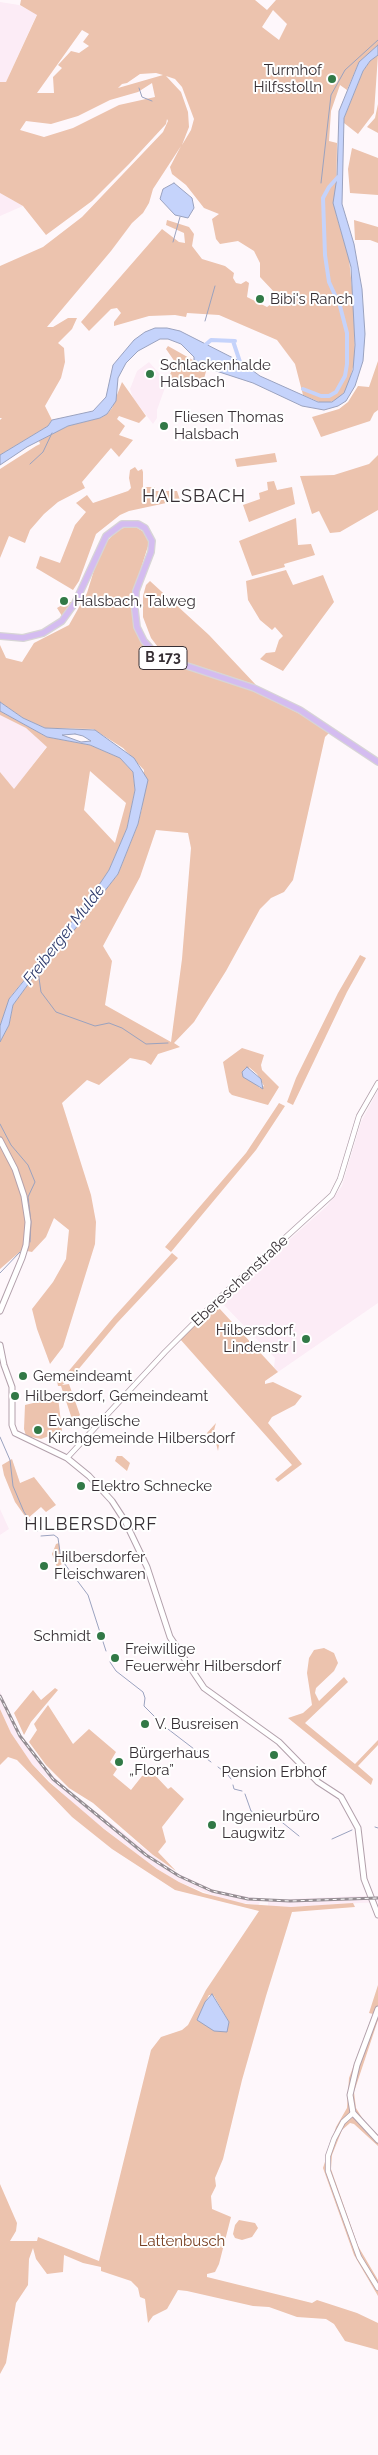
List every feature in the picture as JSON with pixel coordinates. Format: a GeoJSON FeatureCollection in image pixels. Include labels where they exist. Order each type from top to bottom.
{"type":"FeatureCollection","features":[{"type":"Feature","properties":{"kind":"main road","name":"B 173"},"geometry":{"type":"LineString","coordinates":[[0,636],[23,638],[43,632],[62,621],[75,603],[106,536],[122,524],[138,524],[145,528],[152,541],[151,552],[136,591],[135,610],[137,627],[152,650],[163,658],[254,688],[300,710],[378,762]]}},
{"type":"Feature","properties":{"kind":"main road"},"geometry":{"type":"LineString","coordinates":[[0,1140],[15,1169],[24,1196],[28,1222],[26,1245],[0,1311]]}},
{"type":"Feature","properties":{"kind":"main road"},"geometry":{"type":"LineString","coordinates":[[0,1345],[4,1365],[12,1387],[14,1431],[24,1439],[40,1444],[67,1458],[82,1469],[104,1491],[125,1521],[146,1567],[170,1638],[199,1682],[214,1697],[279,1742],[318,1782],[341,1797],[348,1806],[358,1828],[364,1879],[378,1915]]}},
{"type":"Feature","properties":{"kind":"main road"},"geometry":{"type":"LineString","coordinates":[[378,2009],[350,2094],[352,2113],[378,2140]]}},
{"type":"Feature","properties":{"kind":"street","name":"Ebereschenstraße"},"geometry":{"type":"LineString","coordinates":[[67,1458],[179,1338],[250,1268],[332,1195],[340,1179],[359,1116],[378,1083]]}},
{"type":"Feature","properties":{"kind":"street"},"geometry":{"type":"LineString","coordinates":[[352,2113],[343,2122],[334,2140],[328,2156],[328,2171],[359,2257],[378,2288]]}},
{"type":"Feature","properties":{"kind":"shaded area"},"geometry":{"type":"Polygon","coordinates":[[[0,2],[19,5],[37,14],[6,82],[0,82],[0,2]]]}},
{"type":"Feature","properties":{"kind":"shaded area"},"geometry":{"type":"Polygon","coordinates":[[[0,193],[23,206],[0,216],[0,193]]]}},
{"type":"Feature","properties":{"kind":"shaded area"},"geometry":{"type":"Polygon","coordinates":[[[149,362],[167,382],[157,410],[157,418],[153,424],[133,398],[130,389],[137,371],[149,362]]]}},
{"type":"Feature","properties":{"kind":"shaded area"},"geometry":{"type":"Polygon","coordinates":[[[0,715],[26,728],[47,746],[14,790],[0,772],[0,715]]]}},
{"type":"Feature","properties":{"kind":"shaded area"},"geometry":{"type":"Polygon","coordinates":[[[378,1090],[378,1303],[278,1372],[274,1367],[275,1358],[223,1304],[224,1298],[327,1206],[342,1186],[361,1122],[378,1090]]]}},
{"type":"Feature","properties":{"kind":"shaded area"},"geometry":{"type":"Polygon","coordinates":[[[0,1509],[9,1529],[0,1535],[0,1509]]]}},
{"type":"Feature","properties":{"kind":"shaded area"},"geometry":{"type":"Polygon","coordinates":[[[0,1691],[17,1728],[32,1751],[47,1770],[74,1795],[175,1872],[214,1890],[260,1899],[259,1905],[227,1901],[179,1882],[157,1869],[81,1811],[32,1764],[11,1733],[0,1709],[0,1691]]]}},
{"type":"Feature","properties":{"kind":"shaded area"},"geometry":{"type":"Polygon","coordinates":[[[378,1896],[378,1902],[291,1907],[268,1906],[268,1900],[378,1896]]]}},
{"type":"Feature","properties":{"kind":"green space"},"geometry":{"type":"Polygon","coordinates":[[[21,0],[255,0],[267,10],[276,0],[378,0],[378,45],[359,62],[347,90],[340,85],[331,111],[329,141],[337,143],[336,214],[349,259],[354,307],[355,359],[348,387],[339,399],[324,404],[303,395],[295,364],[277,340],[219,315],[187,313],[186,317],[175,315],[149,316],[114,326],[114,322],[121,313],[117,308],[111,309],[89,331],[81,322],[162,229],[179,242],[185,243],[184,233],[166,225],[167,220],[189,227],[194,234],[192,246],[202,259],[225,266],[234,273],[233,278],[236,283],[241,284],[246,281],[249,283],[247,297],[267,307],[275,301],[276,294],[260,277],[260,263],[254,251],[238,241],[220,244],[216,239],[212,219],[219,214],[204,208],[186,185],[172,174],[170,167],[181,146],[153,189],[149,203],[143,213],[132,223],[47,327],[53,327],[68,318],[77,318],[72,329],[58,343],[64,348],[65,362],[61,378],[45,406],[52,420],[48,426],[0,455],[0,420],[2,418],[0,418],[0,266],[43,247],[82,217],[163,132],[168,121],[167,119],[166,124],[92,201],[46,235],[23,206],[0,193],[0,82],[6,82],[37,15],[20,5],[21,0]],[[273,10],[262,27],[279,40],[287,24],[273,10]],[[82,30],[37,93],[54,93],[53,77],[62,68],[58,65],[71,51],[79,53],[89,46],[83,42],[89,34],[82,30]],[[156,73],[140,74],[118,88],[163,75],[156,73]],[[166,76],[181,92],[188,112],[189,127],[182,145],[191,130],[194,119],[182,87],[175,79],[166,76]],[[152,83],[138,92],[110,100],[78,116],[51,124],[26,121],[20,130],[44,137],[73,128],[119,105],[155,97],[152,83]]]}},
{"type":"Feature","properties":{"kind":"green space"},"geometry":{"type":"Polygon","coordinates":[[[378,55],[374,113],[358,134],[344,123],[344,118],[363,71],[370,61],[378,55]]]}},
{"type":"Feature","properties":{"kind":"green space"},"geometry":{"type":"Polygon","coordinates":[[[378,104],[378,133],[367,127],[375,118],[378,104]]]}},
{"type":"Feature","properties":{"kind":"green space"},"geometry":{"type":"Polygon","coordinates":[[[352,148],[378,158],[378,195],[350,193],[348,169],[352,148]]]}},
{"type":"Feature","properties":{"kind":"green space"},"geometry":{"type":"Polygon","coordinates":[[[354,220],[378,227],[378,243],[370,240],[355,240],[354,220]]]}},
{"type":"Feature","properties":{"kind":"green space"},"geometry":{"type":"Polygon","coordinates":[[[168,346],[207,368],[203,382],[167,382],[175,362],[166,349],[168,346]]]}},
{"type":"Feature","properties":{"kind":"green space"},"geometry":{"type":"Polygon","coordinates":[[[378,361],[378,410],[370,421],[321,437],[312,417],[339,409],[348,402],[358,386],[369,387],[378,361]]]}},
{"type":"Feature","properties":{"kind":"green space"},"geometry":{"type":"Polygon","coordinates":[[[122,382],[146,416],[139,423],[119,416],[117,419],[125,426],[119,435],[133,440],[119,457],[111,448],[82,482],[85,488],[58,502],[44,514],[30,530],[25,543],[9,536],[0,558],[0,469],[40,444],[39,441],[48,436],[68,426],[100,418],[107,414],[112,408],[122,382]]]}},
{"type":"Feature","properties":{"kind":"green space"},"geometry":{"type":"Polygon","coordinates":[[[275,453],[277,462],[237,467],[235,459],[275,453]]]}},
{"type":"Feature","properties":{"kind":"green space"},"geometry":{"type":"Polygon","coordinates":[[[378,455],[378,510],[340,532],[330,533],[319,511],[312,514],[300,476],[334,475],[369,464],[378,455]]]}},
{"type":"Feature","properties":{"kind":"green space"},"geometry":{"type":"Polygon","coordinates":[[[135,467],[138,471],[142,469],[143,487],[155,487],[155,491],[177,491],[180,500],[129,511],[120,515],[96,534],[79,581],[73,590],[36,568],[40,556],[60,563],[75,525],[86,512],[76,503],[87,495],[93,503],[128,491],[131,488],[130,470],[135,467]]]}},
{"type":"Feature","properties":{"kind":"green space"},"geometry":{"type":"Polygon","coordinates":[[[274,481],[277,490],[292,487],[295,504],[249,522],[243,505],[260,499],[259,493],[268,490],[267,482],[274,481]]]}},
{"type":"Feature","properties":{"kind":"green space"},"geometry":{"type":"Polygon","coordinates":[[[296,518],[298,545],[311,544],[315,555],[284,564],[285,567],[252,576],[239,541],[296,518]]]}},
{"type":"Feature","properties":{"kind":"green space"},"geometry":{"type":"Polygon","coordinates":[[[134,526],[144,532],[149,543],[135,587],[132,610],[135,630],[141,642],[148,650],[158,658],[172,664],[259,693],[304,716],[329,733],[325,737],[293,880],[284,892],[271,898],[260,909],[226,971],[194,1022],[174,1043],[180,1047],[158,1054],[151,1065],[145,1061],[130,1058],[99,1085],[87,1080],[62,1103],[91,1195],[96,1222],[95,1244],[63,1347],[50,1364],[32,1309],[53,1282],[66,1259],[69,1230],[54,1218],[46,1237],[32,1252],[22,1250],[0,1269],[0,1042],[9,1025],[13,1005],[40,968],[75,929],[118,874],[138,824],[142,808],[144,770],[123,748],[93,729],[45,728],[23,718],[0,702],[0,645],[6,658],[22,662],[34,643],[69,625],[87,593],[95,567],[107,541],[119,529],[134,526]],[[156,830],[140,877],[103,946],[112,961],[105,1005],[171,1042],[182,959],[191,848],[188,833],[156,830]]]}},
{"type":"Feature","properties":{"kind":"green space"},"geometry":{"type":"Polygon","coordinates":[[[286,570],[293,585],[323,575],[334,602],[283,671],[260,659],[266,653],[275,652],[279,640],[283,636],[275,627],[272,630],[260,620],[248,600],[246,581],[286,570]]]}},
{"type":"Feature","properties":{"kind":"green space"},"geometry":{"type":"Polygon","coordinates":[[[150,581],[209,635],[256,685],[170,657],[161,651],[151,638],[143,617],[143,596],[146,585],[150,581]]]}},
{"type":"Feature","properties":{"kind":"green space"},"geometry":{"type":"Polygon","coordinates":[[[67,602],[71,602],[71,605],[62,616],[57,608],[67,602]]]}},
{"type":"Feature","properties":{"kind":"green space"},"geometry":{"type":"Polygon","coordinates":[[[0,711],[47,737],[90,745],[120,758],[133,772],[135,790],[127,828],[109,870],[87,903],[11,996],[0,1026],[0,772],[14,789],[47,747],[26,728],[0,715],[0,711]],[[90,771],[84,810],[115,843],[126,803],[90,771]]]}},
{"type":"Feature","properties":{"kind":"green space"},"geometry":{"type":"Polygon","coordinates":[[[360,955],[366,958],[347,992],[293,1105],[287,1102],[296,1078],[338,993],[360,955]]]}},
{"type":"Feature","properties":{"kind":"green space"},"geometry":{"type":"Polygon","coordinates":[[[242,1048],[264,1055],[261,1065],[262,1070],[279,1087],[268,1105],[232,1095],[229,1092],[223,1062],[242,1048]],[[249,1067],[253,1082],[260,1088],[264,1086],[257,1074],[249,1067]]]}},
{"type":"Feature","properties":{"kind":"green space"},"geometry":{"type":"Polygon","coordinates":[[[279,1103],[285,1106],[256,1150],[171,1252],[165,1247],[246,1153],[279,1103]]]}},
{"type":"Feature","properties":{"kind":"green space"},"geometry":{"type":"Polygon","coordinates":[[[172,1253],[178,1258],[117,1323],[72,1377],[67,1373],[114,1317],[172,1253]]]}},
{"type":"Feature","properties":{"kind":"green space"},"geometry":{"type":"Polygon","coordinates":[[[213,1308],[219,1308],[278,1372],[265,1381],[265,1384],[273,1382],[302,1396],[295,1405],[272,1417],[268,1423],[302,1464],[278,1482],[275,1479],[292,1465],[180,1339],[213,1308]]]}},
{"type":"Feature","properties":{"kind":"green space"},"geometry":{"type":"Polygon","coordinates":[[[62,1377],[67,1381],[62,1385],[69,1384],[80,1415],[73,1422],[61,1386],[58,1386],[57,1381],[62,1377]]]}},
{"type":"Feature","properties":{"kind":"green space"},"geometry":{"type":"Polygon","coordinates":[[[58,1397],[62,1431],[41,1439],[26,1436],[24,1429],[25,1405],[58,1397]]]}},
{"type":"Feature","properties":{"kind":"green space"},"geometry":{"type":"Polygon","coordinates":[[[216,1423],[213,1434],[219,1445],[218,1451],[216,1443],[207,1433],[216,1423]]]}},
{"type":"Feature","properties":{"kind":"green space"},"geometry":{"type":"Polygon","coordinates":[[[117,1456],[122,1456],[130,1463],[127,1471],[115,1461],[117,1456]]]}},
{"type":"Feature","properties":{"kind":"green space"},"geometry":{"type":"Polygon","coordinates":[[[12,1459],[20,1483],[34,1477],[56,1505],[46,1512],[41,1507],[27,1519],[15,1502],[4,1475],[2,1465],[12,1459]]]}},
{"type":"Feature","properties":{"kind":"green space"},"geometry":{"type":"Polygon","coordinates":[[[59,1543],[62,1564],[57,1567],[52,1554],[56,1544],[59,1543]]]}},
{"type":"Feature","properties":{"kind":"green space"},"geometry":{"type":"Polygon","coordinates":[[[324,1648],[334,1653],[338,1663],[334,1671],[316,1688],[315,1693],[319,1701],[344,1677],[348,1682],[305,1723],[355,1764],[378,1740],[378,1745],[358,1766],[373,1779],[371,1785],[288,1718],[303,1713],[312,1705],[307,1673],[309,1658],[314,1650],[324,1648]]]}},
{"type":"Feature","properties":{"kind":"green space"},"geometry":{"type":"Polygon","coordinates":[[[55,1688],[58,1690],[31,1722],[24,1735],[14,1713],[33,1690],[41,1700],[55,1688]]]}},
{"type":"Feature","properties":{"kind":"green space"},"geometry":{"type":"Polygon","coordinates":[[[48,1705],[73,1744],[89,1729],[116,1752],[110,1762],[117,1769],[113,1775],[131,1790],[142,1776],[151,1771],[168,1789],[171,1787],[184,1799],[162,1827],[166,1842],[158,1852],[176,1871],[153,1855],[93,1803],[69,1788],[46,1765],[29,1742],[37,1730],[34,1724],[48,1705]]]}},
{"type":"Feature","properties":{"kind":"green space","name":"Lattenbusch"},"geometry":{"type":"Polygon","coordinates":[[[0,1709],[11,1733],[32,1764],[49,1782],[104,1829],[157,1869],[179,1882],[203,1893],[246,1904],[291,1907],[353,1903],[355,1907],[292,1912],[242,2080],[223,2159],[215,2178],[216,2186],[211,2196],[212,2209],[231,2217],[219,2264],[215,2272],[207,2274],[207,2277],[312,2303],[317,2300],[357,2313],[378,2323],[378,2350],[345,2341],[334,2324],[326,2319],[297,2317],[269,2307],[253,2306],[187,2291],[178,2290],[167,2309],[153,2316],[148,2323],[145,2299],[140,2297],[138,2288],[131,2281],[101,2271],[101,2267],[83,2263],[64,2255],[63,2272],[47,2274],[36,2259],[33,2248],[29,2259],[28,2285],[16,2303],[6,2363],[0,2374],[0,2184],[17,2223],[16,2231],[10,2241],[37,2241],[38,2237],[99,2261],[151,2050],[161,2037],[182,2030],[188,2025],[206,1990],[259,1911],[175,1890],[112,1849],[72,1817],[17,1760],[8,1757],[0,1765],[0,1709]],[[209,1995],[197,2020],[229,2022],[214,1996],[209,1995]]]}},
{"type":"Feature","properties":{"kind":"green space"},"geometry":{"type":"Polygon","coordinates":[[[378,1985],[378,2020],[354,2092],[356,2108],[364,2121],[378,2135],[378,2146],[354,2124],[350,2123],[342,2130],[332,2155],[331,2169],[358,2246],[378,2280],[378,2296],[354,2255],[323,2168],[336,2127],[347,2108],[349,2078],[373,2014],[369,2013],[378,1985]]]}},
{"type":"Feature","properties":{"kind":"green space"},"geometry":{"type":"Polygon","coordinates":[[[239,2220],[255,2223],[258,2228],[252,2237],[242,2240],[235,2238],[233,2234],[235,2225],[239,2220]]]}},
{"type":"Feature","properties":{"kind":"water"},"geometry":{"type":"Polygon","coordinates":[[[378,45],[378,55],[370,61],[363,71],[344,118],[342,204],[354,244],[362,289],[365,334],[363,361],[355,386],[346,401],[338,406],[324,410],[302,406],[253,383],[207,368],[194,360],[194,357],[181,344],[168,339],[160,339],[138,351],[126,363],[118,378],[116,401],[107,414],[100,418],[68,426],[27,447],[0,465],[0,455],[48,426],[52,420],[93,411],[106,397],[113,365],[134,340],[155,328],[180,331],[241,362],[260,376],[318,402],[332,402],[344,393],[353,370],[355,345],[351,267],[333,203],[337,177],[339,111],[359,62],[378,45]]]}},
{"type":"Feature","properties":{"kind":"water"},"geometry":{"type":"Polygon","coordinates":[[[174,183],[192,198],[194,208],[188,218],[175,215],[160,199],[163,189],[174,183]]]}},
{"type":"Feature","properties":{"kind":"water","name":"Freiberger Mulde"},"geometry":{"type":"Polygon","coordinates":[[[0,702],[23,718],[45,728],[95,730],[134,758],[148,780],[138,824],[118,874],[75,929],[40,968],[13,1005],[9,1025],[0,1042],[0,1026],[9,999],[87,903],[109,870],[127,828],[135,790],[133,772],[120,758],[90,745],[47,737],[0,711],[0,702]],[[75,734],[62,735],[81,742],[91,741],[75,734]]]}},
{"type":"Feature","properties":{"kind":"water"},"geometry":{"type":"Polygon","coordinates":[[[247,1067],[261,1079],[263,1089],[243,1077],[242,1072],[247,1067]]]}},
{"type":"Feature","properties":{"kind":"water"},"geometry":{"type":"Polygon","coordinates":[[[212,1994],[229,2022],[227,2032],[214,2031],[197,2020],[205,2002],[212,1994]]]}},
{"type":"Feature","properties":{"kind":"waterway"},"geometry":{"type":"LineString","coordinates":[[321,183],[331,95],[345,70],[378,40]]}},
{"type":"Feature","properties":{"kind":"waterway"},"geometry":{"type":"LineString","coordinates":[[139,88],[142,97],[152,101]]}},
{"type":"Feature","properties":{"kind":"waterway"},"geometry":{"type":"LineString","coordinates":[[303,389],[321,396],[329,396],[336,392],[345,376],[347,364],[347,333],[340,306],[329,282],[325,255],[323,198],[329,187],[338,177]]}},
{"type":"Feature","properties":{"kind":"waterway"},"geometry":{"type":"LineString","coordinates":[[173,242],[180,217]]}},
{"type":"Feature","properties":{"kind":"waterway"},"geometry":{"type":"LineString","coordinates":[[205,321],[215,286]]}},
{"type":"Feature","properties":{"kind":"waterway"},"geometry":{"type":"LineString","coordinates":[[203,347],[211,340],[235,341]]}},
{"type":"Feature","properties":{"kind":"waterway"},"geometry":{"type":"LineString","coordinates":[[233,341],[241,365]]}},
{"type":"Feature","properties":{"kind":"waterway"},"geometry":{"type":"LineString","coordinates":[[30,464],[43,452],[52,433]]}},
{"type":"Feature","properties":{"kind":"waterway","name":"Freiberger Mulde"},"geometry":{"type":"LineString","coordinates":[[38,971],[41,992],[56,1012],[95,1026],[109,1023],[122,1028],[146,1044],[168,1043]]}},
{"type":"Feature","properties":{"kind":"waterway"},"geometry":{"type":"LineString","coordinates":[[0,1124],[11,1145],[28,1165],[35,1182],[28,1197],[31,1222],[30,1242]]}},
{"type":"Feature","properties":{"kind":"waterway"},"geometry":{"type":"LineString","coordinates":[[0,1273],[20,1252]]}},
{"type":"Feature","properties":{"kind":"waterway"},"geometry":{"type":"LineString","coordinates":[[0,1437],[10,1460],[13,1486],[24,1512],[37,1531]]}},
{"type":"Feature","properties":{"kind":"waterway"},"geometry":{"type":"LineString","coordinates":[[41,1536],[54,1535],[58,1538],[61,1559],[88,1595],[106,1651]]}},
{"type":"Feature","properties":{"kind":"waterway"},"geometry":{"type":"LineString","coordinates":[[110,1662],[116,1671],[143,1692],[145,1698],[144,1706],[164,1726],[211,1762]]}},
{"type":"Feature","properties":{"kind":"waterway"},"geometry":{"type":"LineString","coordinates":[[218,1767],[226,1773]]}},
{"type":"Feature","properties":{"kind":"waterway"},"geometry":{"type":"LineString","coordinates":[[228,1775],[231,1779]]}},
{"type":"Feature","properties":{"kind":"waterway"},"geometry":{"type":"LineString","coordinates":[[233,1785],[234,1789],[242,1791]]}},
{"type":"Feature","properties":{"kind":"waterway"},"geometry":{"type":"LineString","coordinates":[[245,1794],[251,1811],[272,1821]]}},
{"type":"Feature","properties":{"kind":"waterway"},"geometry":{"type":"LineString","coordinates":[[278,1819],[299,1836]]}},
{"type":"Feature","properties":{"kind":"waterway"},"geometry":{"type":"LineString","coordinates":[[332,1839],[352,1830]]}},
{"type":"Feature","properties":{"kind":"railway"},"geometry":{"type":"LineString","coordinates":[[0,1696],[20,1736],[53,1779],[146,1855],[179,1876],[212,1891],[248,1899],[290,1901],[378,1898]]}},
{"type":"Feature","properties":{"kind":"place","name":"Turmhof Hilfsstolln"},"geometry":{"type":"Point","coordinates":[332,79]}},
{"type":"Feature","properties":{"kind":"place","name":"Bibi's Ranch"},"geometry":{"type":"Point","coordinates":[260,299]}},
{"type":"Feature","properties":{"kind":"place","name":"Schlackenhalde Halsbach"},"geometry":{"type":"Point","coordinates":[150,374]}},
{"type":"Feature","properties":{"kind":"place","name":"Fliesen Thomas Halsbach"},"geometry":{"type":"Point","coordinates":[164,426]}},
{"type":"Feature","properties":{"kind":"place","name":"Halsbach, Talweg"},"geometry":{"type":"Point","coordinates":[64,601]}},
{"type":"Feature","properties":{"kind":"place","name":"Hilbersdorf, Lindenstr I"},"geometry":{"type":"Point","coordinates":[306,1339]}},
{"type":"Feature","properties":{"kind":"place","name":"Gemeindeamt"},"geometry":{"type":"Point","coordinates":[23,1376]}},
{"type":"Feature","properties":{"kind":"place","name":"Hilbersdorf, Gemeindeamt"},"geometry":{"type":"Point","coordinates":[15,1396]}},
{"type":"Feature","properties":{"kind":"place","name":"Evangelische Kirchgemeinde Hilbersdorf"},"geometry":{"type":"Point","coordinates":[38,1430]}},
{"type":"Feature","properties":{"kind":"place","name":"Elektro Schnecke"},"geometry":{"type":"Point","coordinates":[81,1486]}},
{"type":"Feature","properties":{"kind":"place","name":"Hilbersdorfer Fleischwaren"},"geometry":{"type":"Point","coordinates":[44,1566]}},
{"type":"Feature","properties":{"kind":"place","name":"Schmidt"},"geometry":{"type":"Point","coordinates":[101,1636]}},
{"type":"Feature","properties":{"kind":"place","name":"Freiwillige Feuerwehr Hilbersdorf"},"geometry":{"type":"Point","coordinates":[115,1658]}},
{"type":"Feature","properties":{"kind":"place","name":"V. Busreisen"},"geometry":{"type":"Point","coordinates":[145,1724]}},
{"type":"Feature","properties":{"kind":"place","name":"Pension Erbhof"},"geometry":{"type":"Point","coordinates":[274,1755]}},
{"type":"Feature","properties":{"kind":"place","name":"Bürgerhaus „Flora”"},"geometry":{"type":"Point","coordinates":[119,1762]}},
{"type":"Feature","properties":{"kind":"place","name":"Ingenieurbüro Laugwitz"},"geometry":{"type":"Point","coordinates":[212,1825]}},
{"type":"Feature","properties":{"kind":"district","name":"HALSBACH"},"geometry":{"type":"Point","coordinates":[194,497]}},
{"type":"Feature","properties":{"kind":"district","name":"HILBERSDORF"},"geometry":{"type":"Point","coordinates":[91,1525]}}]}
